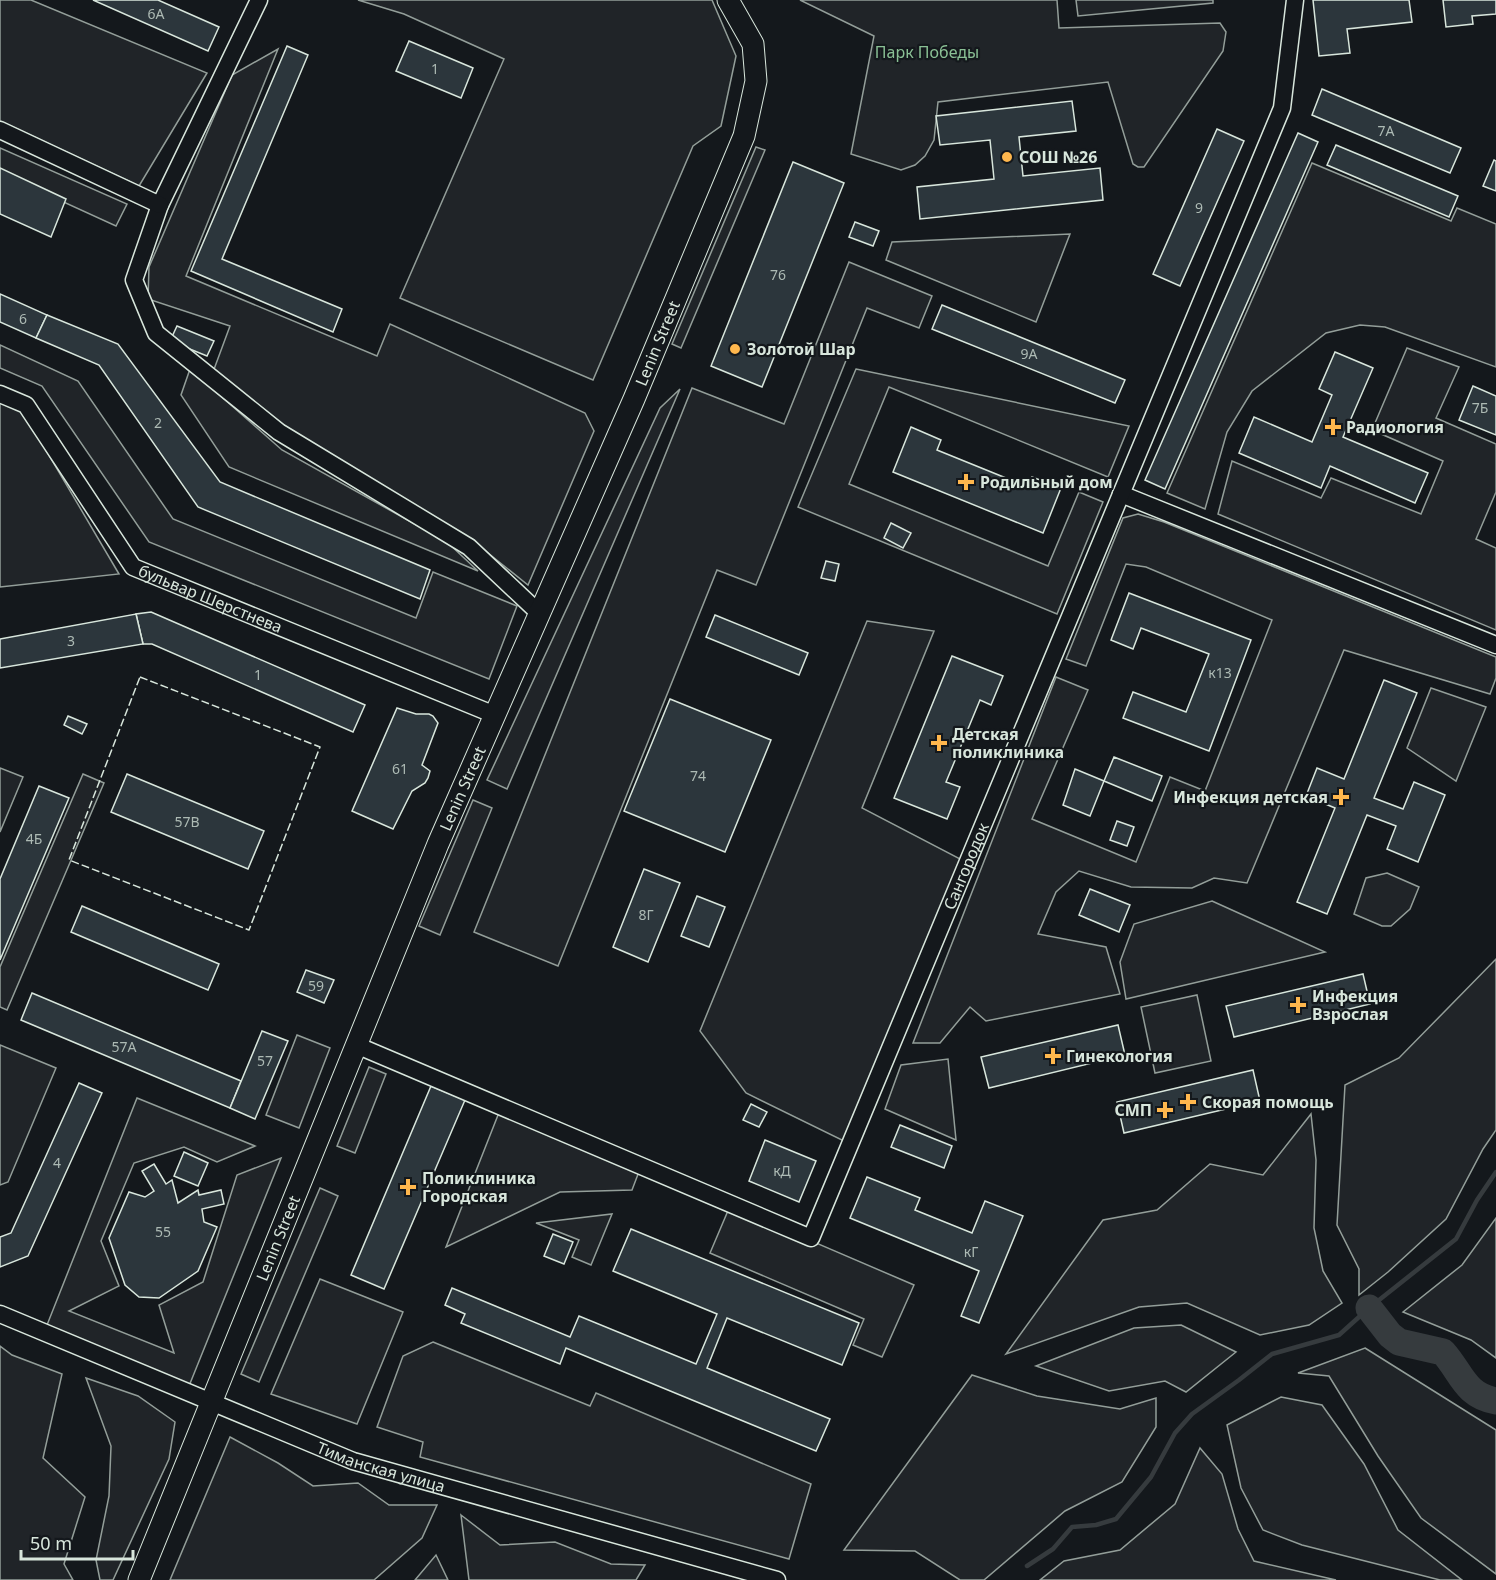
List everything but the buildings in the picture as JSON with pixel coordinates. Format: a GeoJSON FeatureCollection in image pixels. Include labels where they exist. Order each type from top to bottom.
{"type":"FeatureCollection","features":[{"type":"Feature","properties":{"kind":"main road","name":"Lenin Street"},"geometry":{"type":"LineString","coordinates":[[139,1580],[438,844],[634,399],[744,136],[756,81],[753,44],[728,0]]}},
{"type":"Feature","properties":{"kind":"street"},"geometry":{"type":"LineString","coordinates":[[259,0],[160,205],[134,280],[156,333],[279,432],[469,547],[539,613]]}},
{"type":"Feature","properties":{"kind":"street","name":"Сангородок"},"geometry":{"type":"LineString","coordinates":[[356,1045],[811,1238],[1282,108],[1295,0]]}},
{"type":"Feature","properties":{"kind":"street"},"geometry":{"type":"LineString","coordinates":[[0,130],[160,205]]}},
{"type":"Feature","properties":{"kind":"street","name":"бульвар Шерстнева"},"geometry":{"type":"LineString","coordinates":[[0,394],[26,405],[133,567],[495,715]]}},
{"type":"Feature","properties":{"kind":"street"},"geometry":{"type":"LineString","coordinates":[[1121,494],[1496,645]]}},
{"type":"Feature","properties":{"kind":"street","name":"Тиманская улица"},"geometry":{"type":"LineString","coordinates":[[0,1314],[353,1461],[777,1580]]}},
{"type":"Feature","properties":{"kind":"green space"},"geometry":{"type":"Polygon","coordinates":[[[0,0],[31,0],[207,73],[139,186],[0,121],[0,0]]]}},
{"type":"Feature","properties":{"kind":"green space"},"geometry":{"type":"Polygon","coordinates":[[[358,0],[712,0],[736,56],[721,126],[693,146],[593,380],[400,298],[504,59],[404,14],[358,0]]]}},
{"type":"Feature","properties":{"kind":"green space","name":"Парк Победы"},"geometry":{"type":"Polygon","coordinates":[[[800,0],[1057,0],[1059,28],[1220,23],[1226,32],[1223,51],[1144,167],[1133,164],[1108,82],[938,102],[934,140],[925,156],[915,165],[901,170],[851,154],[874,36],[800,0]]]}},
{"type":"Feature","properties":{"kind":"green space"},"geometry":{"type":"Polygon","coordinates":[[[1076,0],[1213,0],[1213,3],[1078,16],[1076,0]]]}},
{"type":"Feature","properties":{"kind":"green space"},"geometry":{"type":"Polygon","coordinates":[[[278,49],[186,276],[377,356],[390,324],[585,413],[594,431],[528,585],[473,541],[284,429],[213,372],[230,326],[148,299],[149,267],[232,75],[278,49]]]}},
{"type":"Feature","properties":{"kind":"green space"},"geometry":{"type":"Polygon","coordinates":[[[756,147],[765,150],[681,348],[672,344],[756,147]]]}},
{"type":"Feature","properties":{"kind":"green space"},"geometry":{"type":"Polygon","coordinates":[[[0,148],[127,204],[116,226],[0,173],[0,148]]]}},
{"type":"Feature","properties":{"kind":"green space"},"geometry":{"type":"Polygon","coordinates":[[[1312,163],[1451,221],[1457,208],[1496,224],[1496,367],[1385,327],[1360,325],[1326,333],[1252,391],[1227,432],[1205,509],[1167,493],[1312,163]]]}},
{"type":"Feature","properties":{"kind":"green space"},"geometry":{"type":"Polygon","coordinates":[[[1070,234],[1036,322],[886,260],[892,242],[1070,234]]]}},
{"type":"Feature","properties":{"kind":"green space"},"geometry":{"type":"Polygon","coordinates":[[[849,262],[932,296],[919,328],[867,308],[756,585],[717,570],[558,966],[474,932],[692,388],[784,424],[849,262]]]}},
{"type":"Feature","properties":{"kind":"green space"},"geometry":{"type":"Polygon","coordinates":[[[0,345],[78,381],[173,519],[416,618],[433,572],[517,606],[489,679],[149,542],[42,386],[0,368],[0,345]]]}},
{"type":"Feature","properties":{"kind":"green space"},"geometry":{"type":"Polygon","coordinates":[[[1407,348],[1459,367],[1436,418],[1496,444],[1496,492],[1476,539],[1496,548],[1496,630],[1218,514],[1232,461],[1321,498],[1331,478],[1421,514],[1443,461],[1372,430],[1407,348]]]}},
{"type":"Feature","properties":{"kind":"green space"},"geometry":{"type":"Polygon","coordinates":[[[190,369],[282,450],[447,542],[478,571],[229,467],[181,395],[190,369]]]}},
{"type":"Feature","properties":{"kind":"green space"},"geometry":{"type":"Polygon","coordinates":[[[856,369],[1129,426],[1108,477],[889,387],[849,484],[1048,566],[1079,492],[1103,502],[1057,614],[798,507],[856,369]]]}},
{"type":"Feature","properties":{"kind":"green space"},"geometry":{"type":"Polygon","coordinates":[[[680,389],[507,789],[487,780],[660,408],[680,389]]]}},
{"type":"Feature","properties":{"kind":"green space"},"geometry":{"type":"Polygon","coordinates":[[[0,401],[23,411],[119,574],[0,587],[0,401]]]}},
{"type":"Feature","properties":{"kind":"green space"},"geometry":{"type":"Polygon","coordinates":[[[1138,514],[1164,522],[1496,657],[1496,678],[1490,694],[1344,650],[1247,883],[1214,878],[1192,888],[1131,887],[1079,871],[1056,892],[1038,934],[1106,947],[1120,994],[986,1021],[970,1007],[940,1043],[913,1043],[1056,677],[1088,690],[1032,819],[1136,862],[1170,777],[1205,791],[1272,620],[1146,567],[1126,564],[1086,666],[1066,659],[1123,518],[1138,514]]]}},
{"type":"Feature","properties":{"kind":"green space"},"geometry":{"type":"Polygon","coordinates":[[[867,621],[934,631],[862,808],[966,862],[850,1144],[746,1093],[700,1031],[867,621]]]}},
{"type":"Feature","properties":{"kind":"green space"},"geometry":{"type":"Polygon","coordinates":[[[1431,688],[1486,707],[1456,781],[1407,748],[1431,688]]]}},
{"type":"Feature","properties":{"kind":"green space"},"geometry":{"type":"Polygon","coordinates":[[[0,768],[23,777],[0,832],[0,768]]]}},
{"type":"Feature","properties":{"kind":"green space"},"geometry":{"type":"Polygon","coordinates":[[[83,774],[104,783],[7,1010],[0,1007],[0,967],[83,774]]]}},
{"type":"Feature","properties":{"kind":"green space"},"geometry":{"type":"Polygon","coordinates":[[[473,800],[492,808],[440,935],[419,926],[473,800]]]}},
{"type":"Feature","properties":{"kind":"green space"},"geometry":{"type":"Polygon","coordinates":[[[1387,873],[1419,887],[1410,909],[1391,926],[1382,926],[1354,914],[1366,878],[1387,873]]]}},
{"type":"Feature","properties":{"kind":"green space"},"geometry":{"type":"Polygon","coordinates":[[[1212,901],[1325,952],[1126,999],[1120,962],[1134,924],[1212,901]]]}},
{"type":"Feature","properties":{"kind":"green space"},"geometry":{"type":"Polygon","coordinates":[[[1496,959],[1496,1130],[1483,1149],[1446,1219],[1359,1295],[1359,1269],[1337,1225],[1345,1085],[1399,1058],[1496,959]]]}},
{"type":"Feature","properties":{"kind":"green space"},"geometry":{"type":"Polygon","coordinates":[[[1197,995],[1211,1061],[1155,1073],[1141,1007],[1197,995]]]}},
{"type":"Feature","properties":{"kind":"green space"},"geometry":{"type":"Polygon","coordinates":[[[297,1035],[330,1048],[299,1128],[266,1115],[297,1035]]]}},
{"type":"Feature","properties":{"kind":"green space"},"geometry":{"type":"Polygon","coordinates":[[[0,1045],[56,1068],[8,1182],[0,1185],[0,1045]]]}},
{"type":"Feature","properties":{"kind":"green space"},"geometry":{"type":"Polygon","coordinates":[[[948,1059],[956,1140],[885,1109],[901,1065],[948,1059]]]}},
{"type":"Feature","properties":{"kind":"green space"},"geometry":{"type":"Polygon","coordinates":[[[369,1067],[386,1074],[355,1153],[337,1146],[369,1067]]]}},
{"type":"Feature","properties":{"kind":"green space"},"geometry":{"type":"Polygon","coordinates":[[[137,1098],[255,1146],[217,1162],[184,1147],[134,1163],[101,1241],[119,1286],[69,1311],[174,1353],[159,1305],[203,1282],[237,1175],[281,1158],[189,1386],[47,1325],[137,1098]]]}},
{"type":"Feature","properties":{"kind":"green space"},"geometry":{"type":"Polygon","coordinates":[[[500,1110],[640,1169],[632,1190],[560,1192],[446,1247],[500,1110]]]}},
{"type":"Feature","properties":{"kind":"green space"},"geometry":{"type":"Polygon","coordinates":[[[1311,1114],[1316,1160],[1314,1228],[1323,1271],[1342,1303],[1309,1325],[1260,1335],[1187,1303],[1139,1307],[1006,1354],[1103,1220],[1157,1210],[1210,1164],[1263,1175],[1311,1114]]]}},
{"type":"Feature","properties":{"kind":"green space"},"geometry":{"type":"Polygon","coordinates":[[[320,1188],[338,1196],[259,1382],[241,1374],[320,1188]]]}},
{"type":"Feature","properties":{"kind":"green space"},"geometry":{"type":"Polygon","coordinates":[[[730,1206],[914,1285],[882,1357],[853,1345],[864,1319],[710,1253],[730,1206]]]}},
{"type":"Feature","properties":{"kind":"green space"},"geometry":{"type":"Polygon","coordinates":[[[612,1214],[591,1265],[572,1257],[579,1240],[536,1223],[612,1214]]]}},
{"type":"Feature","properties":{"kind":"green space"},"geometry":{"type":"Polygon","coordinates":[[[1496,1218],[1496,1358],[1471,1340],[1403,1312],[1462,1265],[1496,1218]]]}},
{"type":"Feature","properties":{"kind":"green space"},"geometry":{"type":"Polygon","coordinates":[[[320,1279],[403,1312],[357,1424],[271,1394],[320,1279]]]}},
{"type":"Feature","properties":{"kind":"green space"},"geometry":{"type":"Polygon","coordinates":[[[1181,1325],[1236,1352],[1186,1392],[1165,1381],[1109,1391],[1036,1366],[1134,1328],[1181,1325]]]}},
{"type":"Feature","properties":{"kind":"green space"},"geometry":{"type":"Polygon","coordinates":[[[433,1342],[590,1406],[596,1393],[811,1484],[789,1559],[420,1457],[423,1442],[377,1427],[403,1356],[433,1342]]]}},
{"type":"Feature","properties":{"kind":"green space"},"geometry":{"type":"Polygon","coordinates":[[[0,1346],[12,1355],[62,1374],[43,1458],[85,1497],[64,1564],[73,1580],[0,1580],[0,1346]]]}},
{"type":"Feature","properties":{"kind":"green space"},"geometry":{"type":"Polygon","coordinates":[[[1365,1348],[1496,1430],[1496,1574],[1421,1518],[1378,1456],[1329,1376],[1298,1373],[1365,1348]]]}},
{"type":"Feature","properties":{"kind":"green space"},"geometry":{"type":"Polygon","coordinates":[[[972,1375],[1037,1396],[1120,1409],[1156,1398],[1156,1427],[1122,1482],[1065,1511],[984,1580],[960,1580],[915,1551],[844,1550],[972,1375]]]}},
{"type":"Feature","properties":{"kind":"green space"},"geometry":{"type":"Polygon","coordinates":[[[86,1378],[138,1396],[175,1422],[169,1459],[113,1580],[100,1580],[96,1560],[109,1496],[111,1446],[86,1378]]]}},
{"type":"Feature","properties":{"kind":"green space"},"geometry":{"type":"Polygon","coordinates":[[[1281,1397],[1322,1405],[1364,1464],[1398,1530],[1462,1580],[1440,1580],[1302,1545],[1263,1530],[1241,1488],[1227,1425],[1281,1397]]]}},
{"type":"Feature","properties":{"kind":"green space"},"geometry":{"type":"Polygon","coordinates":[[[230,1437],[278,1463],[313,1486],[358,1483],[389,1505],[437,1505],[422,1538],[374,1580],[170,1580],[230,1437]]]}},
{"type":"Feature","properties":{"kind":"green space"},"geometry":{"type":"Polygon","coordinates":[[[1200,1448],[1222,1474],[1238,1529],[1254,1561],[1336,1580],[1040,1580],[1064,1561],[1120,1550],[1175,1504],[1200,1448]]]}},
{"type":"Feature","properties":{"kind":"green space"},"geometry":{"type":"Polygon","coordinates":[[[461,1515],[500,1545],[555,1542],[611,1564],[645,1565],[636,1580],[469,1580],[461,1515]]]}},
{"type":"Feature","properties":{"kind":"green space"},"geometry":{"type":"Polygon","coordinates":[[[436,1555],[448,1580],[415,1580],[436,1555]]]}},
{"type":"Feature","properties":{"kind":"waterway"},"geometry":{"type":"LineString","coordinates":[[1027,1566],[1053,1549],[1072,1527],[1096,1525],[1116,1519],[1151,1477],[1175,1433],[1192,1414],[1272,1354],[1339,1335],[1369,1308],[1456,1239],[1477,1200],[1496,1172]]}},
{"type":"Feature","properties":{"kind":"waterway"},"geometry":{"type":"LineString","coordinates":[[1369,1308],[1390,1335],[1399,1342],[1443,1352],[1470,1388],[1477,1394],[1496,1401]]}},
{"type":"Feature","properties":{"kind":"fence"},"geometry":{"type":"LineString","coordinates":[[140,677],[320,747],[249,930],[69,860],[140,677]]}},
{"type":"Feature","properties":{"kind":"place","name":"СОШ №26"},"geometry":{"type":"Point","coordinates":[1007,157]}},
{"type":"Feature","properties":{"kind":"place","name":"Золотой Шар"},"geometry":{"type":"Point","coordinates":[735,349]}},
{"type":"Feature","properties":{"kind":"place","name":"Радиология"},"geometry":{"type":"Point","coordinates":[1333,427]}},
{"type":"Feature","properties":{"kind":"place","name":"Родильный дом"},"geometry":{"type":"Point","coordinates":[966,482]}},
{"type":"Feature","properties":{"kind":"place","name":"Детская поликлиника"},"geometry":{"type":"Point","coordinates":[939,743]}},
{"type":"Feature","properties":{"kind":"place","name":"Инфекция детская"},"geometry":{"type":"Point","coordinates":[1341,797]}},
{"type":"Feature","properties":{"kind":"place","name":"Инфекция Взрослая"},"geometry":{"type":"Point","coordinates":[1298,1005]}},
{"type":"Feature","properties":{"kind":"place","name":"Гинекология"},"geometry":{"type":"Point","coordinates":[1053,1056]}},
{"type":"Feature","properties":{"kind":"place","name":"Скорая помощь"},"geometry":{"type":"Point","coordinates":[1188,1102]}},
{"type":"Feature","properties":{"kind":"place","name":"СМП"},"geometry":{"type":"Point","coordinates":[1165,1110]}},
{"type":"Feature","properties":{"kind":"place","name":"Поликлиника Городская"},"geometry":{"type":"Point","coordinates":[408,1187]}}]}
